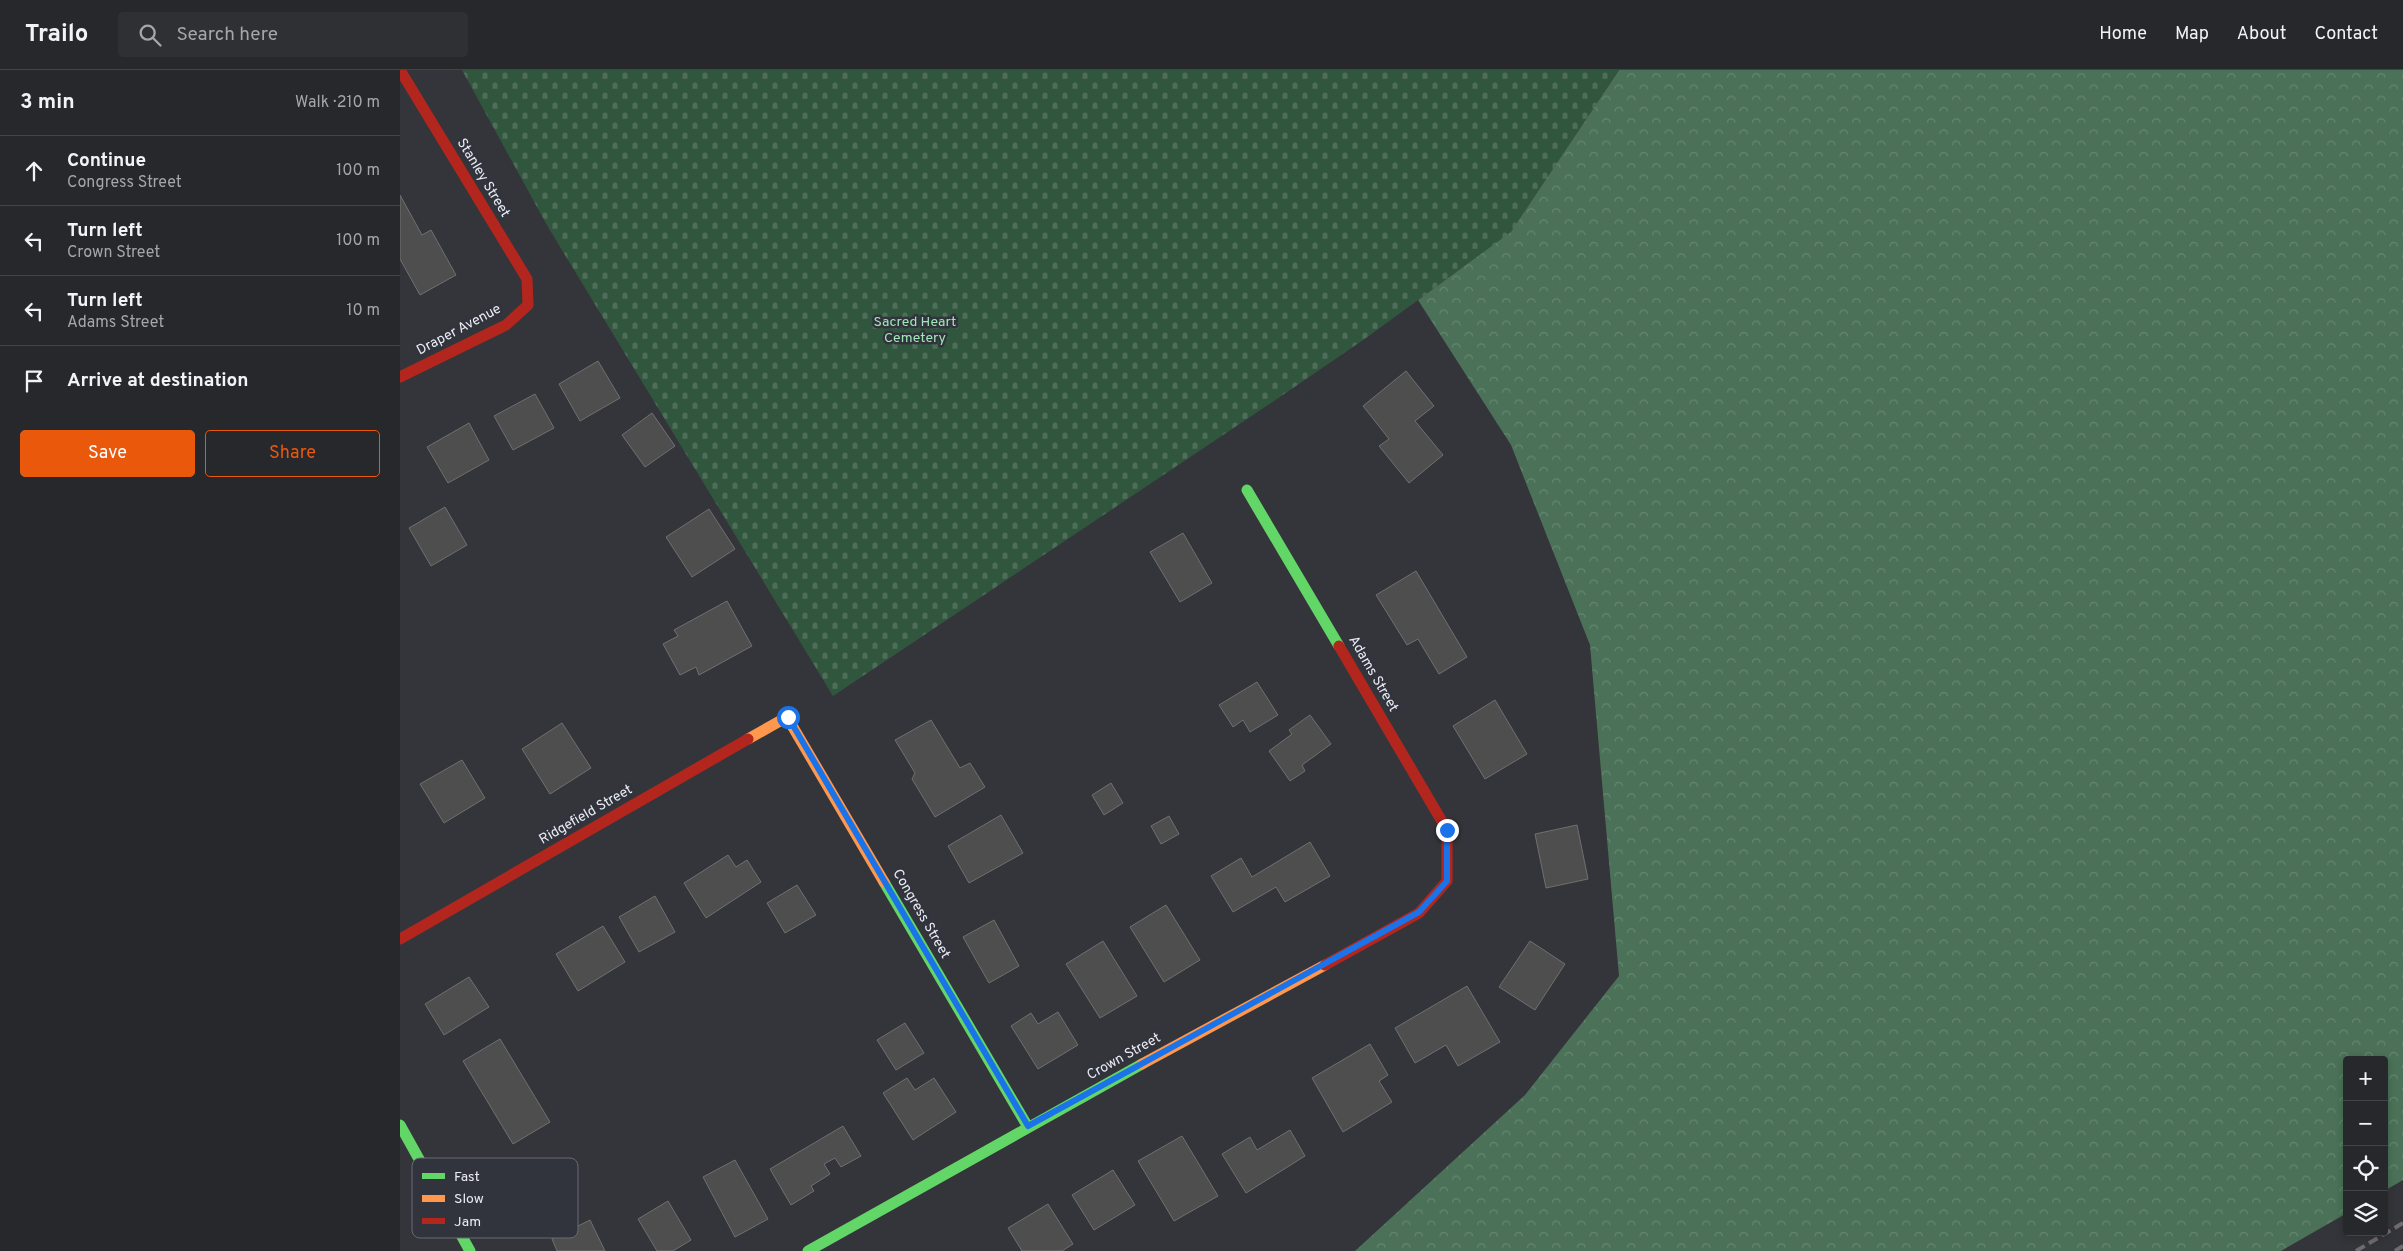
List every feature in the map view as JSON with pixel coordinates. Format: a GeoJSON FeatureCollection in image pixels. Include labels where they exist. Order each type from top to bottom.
{"type":"FeatureCollection","features":[{"type":"Feature","properties":{"kind":"street","name":"Stanley Street"},"geometry":{"type":"LineString","coordinates":[[400,70],[527,279],[528,305]]}},
{"type":"Feature","properties":{"kind":"street","name":"Draper Avenue"},"geometry":{"type":"LineString","coordinates":[[400,377],[506,325],[528,305]]}},
{"type":"Feature","properties":{"kind":"street","name":"Adams Street"},"geometry":{"type":"LineString","coordinates":[[1247,490],[1447,830],[1447,881]]}},
{"type":"Feature","properties":{"kind":"street","name":"Ridgefield Street"},"geometry":{"type":"LineString","coordinates":[[400,939],[788,717]]}},
{"type":"Feature","properties":{"kind":"street","name":"Congress Street"},"geometry":{"type":"LineString","coordinates":[[788,717],[1028,1126]]}},
{"type":"Feature","properties":{"kind":"street","name":"Crown Street"},"geometry":{"type":"LineString","coordinates":[[808,1251],[1028,1126],[1419,912],[1447,881]]}},
{"type":"Feature","properties":{"kind":"street"},"geometry":{"type":"LineString","coordinates":[[400,1125],[418,1158]]}},
{"type":"Feature","properties":{"kind":"street"},"geometry":{"type":"LineString","coordinates":[[463,1238],[470,1251]]}},
{"type":"Feature","properties":{"kind":"green space","name":"Sacred Heart Cemetery"},"geometry":{"type":"Polygon","coordinates":[[[462,70],[1619,70],[1511,232],[1366,338],[1274,401],[833,696],[548,227],[462,70]]]}},
{"type":"Feature","properties":{"kind":"green space"},"geometry":{"type":"Polygon","coordinates":[[[1619,70],[2403,70],[2403,1180],[2388,1189],[2388,1056],[2343,1056],[2343,1215],[2281,1251],[1355,1251],[1525,1095],[1619,976],[1590,645],[1511,445],[1418,300],[1511,231],[1619,70]]]}},
{"type":"Feature","properties":{"kind":"building"},"geometry":{"type":"Polygon","coordinates":[[[400,195],[422,235],[431,230],[456,275],[420,295],[400,259],[400,195]]]}},
{"type":"Feature","properties":{"kind":"building"},"geometry":{"type":"Polygon","coordinates":[[[598,361],[620,398],[580,421],[559,384],[598,361]]]}},
{"type":"Feature","properties":{"kind":"building"},"geometry":{"type":"Polygon","coordinates":[[[1406,371],[1434,406],[1415,421],[1443,455],[1409,483],[1379,446],[1389,439],[1363,406],[1406,371]]]}},
{"type":"Feature","properties":{"kind":"building"},"geometry":{"type":"Polygon","coordinates":[[[535,394],[554,428],[513,450],[494,416],[535,394]]]}},
{"type":"Feature","properties":{"kind":"building"},"geometry":{"type":"Polygon","coordinates":[[[652,413],[675,446],[645,467],[622,435],[652,413]]]}},
{"type":"Feature","properties":{"kind":"building"},"geometry":{"type":"Polygon","coordinates":[[[469,423],[489,460],[448,483],[427,447],[469,423]]]}},
{"type":"Feature","properties":{"kind":"building"},"geometry":{"type":"Polygon","coordinates":[[[445,507],[467,545],[431,566],[409,528],[445,507]]]}},
{"type":"Feature","properties":{"kind":"building"},"geometry":{"type":"Polygon","coordinates":[[[709,509],[735,549],[692,577],[666,537],[709,509]]]}},
{"type":"Feature","properties":{"kind":"building"},"geometry":{"type":"Polygon","coordinates":[[[1183,533],[1212,583],[1180,602],[1150,552],[1183,533]]]}},
{"type":"Feature","properties":{"kind":"building"},"geometry":{"type":"Polygon","coordinates":[[[1416,571],[1467,657],[1439,674],[1418,639],[1407,645],[1376,595],[1416,571]]]}},
{"type":"Feature","properties":{"kind":"building"},"geometry":{"type":"Polygon","coordinates":[[[727,601],[752,646],[699,675],[696,667],[680,675],[663,644],[678,636],[674,630],[727,601]]]}},
{"type":"Feature","properties":{"kind":"building"},"geometry":{"type":"Polygon","coordinates":[[[1257,682],[1278,715],[1250,732],[1243,720],[1233,727],[1219,705],[1257,682]]]}},
{"type":"Feature","properties":{"kind":"building"},"geometry":{"type":"Polygon","coordinates":[[[1495,700],[1527,754],[1485,779],[1453,726],[1495,700]]]}},
{"type":"Feature","properties":{"kind":"building"},"geometry":{"type":"Polygon","coordinates":[[[1310,715],[1331,744],[1302,765],[1305,771],[1290,781],[1269,751],[1292,734],[1289,730],[1310,715]]]}},
{"type":"Feature","properties":{"kind":"building"},"geometry":{"type":"Polygon","coordinates":[[[931,720],[960,768],[970,763],[985,787],[935,817],[912,779],[915,773],[895,740],[931,720]]]}},
{"type":"Feature","properties":{"kind":"building"},"geometry":{"type":"Polygon","coordinates":[[[562,723],[591,768],[550,794],[522,749],[562,723]]]}},
{"type":"Feature","properties":{"kind":"building"},"geometry":{"type":"Polygon","coordinates":[[[462,760],[485,798],[444,823],[420,784],[462,760]]]}},
{"type":"Feature","properties":{"kind":"building"},"geometry":{"type":"Polygon","coordinates":[[[1111,783],[1123,803],[1104,815],[1092,795],[1111,783]]]}},
{"type":"Feature","properties":{"kind":"building"},"geometry":{"type":"Polygon","coordinates":[[[1001,815],[1023,853],[969,883],[948,846],[1001,815]]]}},
{"type":"Feature","properties":{"kind":"building"},"geometry":{"type":"Polygon","coordinates":[[[1169,816],[1179,834],[1161,844],[1151,826],[1169,816]]]}},
{"type":"Feature","properties":{"kind":"building"},"geometry":{"type":"Polygon","coordinates":[[[1577,825],[1588,879],[1546,888],[1535,834],[1577,825]]]}},
{"type":"Feature","properties":{"kind":"building"},"geometry":{"type":"Polygon","coordinates":[[[1310,842],[1330,876],[1285,902],[1276,887],[1233,912],[1211,876],[1241,858],[1252,877],[1310,842]]]}},
{"type":"Feature","properties":{"kind":"building"},"geometry":{"type":"Polygon","coordinates":[[[728,855],[736,867],[747,860],[761,882],[706,918],[684,883],[728,855]]]}},
{"type":"Feature","properties":{"kind":"building"},"geometry":{"type":"Polygon","coordinates":[[[797,885],[816,915],[785,933],[767,903],[797,885]]]}},
{"type":"Feature","properties":{"kind":"building"},"geometry":{"type":"Polygon","coordinates":[[[655,896],[675,932],[639,952],[619,917],[655,896]]]}},
{"type":"Feature","properties":{"kind":"building"},"geometry":{"type":"Polygon","coordinates":[[[1166,905],[1200,960],[1164,982],[1130,927],[1166,905]]]}},
{"type":"Feature","properties":{"kind":"building"},"geometry":{"type":"Polygon","coordinates":[[[994,920],[1019,966],[989,983],[963,937],[994,920]]]}},
{"type":"Feature","properties":{"kind":"building"},"geometry":{"type":"Polygon","coordinates":[[[603,926],[625,962],[578,991],[556,954],[603,926]]]}},
{"type":"Feature","properties":{"kind":"building"},"geometry":{"type":"Polygon","coordinates":[[[1103,941],[1137,996],[1100,1018],[1066,964],[1103,941]]]}},
{"type":"Feature","properties":{"kind":"building"},"geometry":{"type":"Polygon","coordinates":[[[1530,941],[1565,964],[1535,1010],[1499,987],[1530,941]]]}},
{"type":"Feature","properties":{"kind":"building"},"geometry":{"type":"Polygon","coordinates":[[[469,977],[489,1007],[444,1035],[425,1004],[469,977]]]}},
{"type":"Feature","properties":{"kind":"building"},"geometry":{"type":"Polygon","coordinates":[[[1467,986],[1500,1042],[1458,1066],[1446,1045],[1415,1063],[1395,1028],[1467,986]]]}},
{"type":"Feature","properties":{"kind":"building"},"geometry":{"type":"Polygon","coordinates":[[[1058,1012],[1078,1045],[1038,1069],[1011,1026],[1031,1013],[1038,1024],[1058,1012]]]}},
{"type":"Feature","properties":{"kind":"building"},"geometry":{"type":"Polygon","coordinates":[[[905,1023],[924,1053],[896,1070],[877,1040],[905,1023]]]}},
{"type":"Feature","properties":{"kind":"building"},"geometry":{"type":"Polygon","coordinates":[[[500,1039],[550,1122],[513,1144],[463,1061],[500,1039]]]}},
{"type":"Feature","properties":{"kind":"building"},"geometry":{"type":"Polygon","coordinates":[[[1370,1044],[1388,1075],[1379,1081],[1392,1102],[1343,1132],[1312,1078],[1370,1044]]]}},
{"type":"Feature","properties":{"kind":"building"},"geometry":{"type":"Polygon","coordinates":[[[907,1078],[915,1090],[934,1078],[956,1112],[913,1140],[883,1093],[907,1078]]]}},
{"type":"Feature","properties":{"kind":"building"},"geometry":{"type":"Polygon","coordinates":[[[843,1126],[861,1156],[841,1167],[835,1158],[824,1164],[830,1174],[811,1186],[814,1191],[791,1205],[770,1169],[843,1126]]]}},
{"type":"Feature","properties":{"kind":"building"},"geometry":{"type":"Polygon","coordinates":[[[1290,1130],[1305,1156],[1246,1193],[1222,1154],[1250,1137],[1257,1150],[1290,1130]]]}},
{"type":"Feature","properties":{"kind":"building"},"geometry":{"type":"Polygon","coordinates":[[[1182,1136],[1218,1196],[1174,1221],[1138,1161],[1182,1136]]]}},
{"type":"Feature","properties":{"kind":"building"},"geometry":{"type":"Polygon","coordinates":[[[735,1160],[768,1219],[735,1237],[703,1177],[735,1160]]]}},
{"type":"Feature","properties":{"kind":"building"},"geometry":{"type":"Polygon","coordinates":[[[1113,1170],[1135,1205],[1094,1230],[1072,1195],[1113,1170]]]}},
{"type":"Feature","properties":{"kind":"building"},"geometry":{"type":"Polygon","coordinates":[[[668,1201],[691,1240],[673,1251],[657,1251],[638,1219],[668,1201]]]}},
{"type":"Feature","properties":{"kind":"building"},"geometry":{"type":"Polygon","coordinates":[[[1048,1204],[1073,1244],[1062,1251],[1022,1251],[1008,1228],[1048,1204]]]}},
{"type":"Feature","properties":{"kind":"building"},"geometry":{"type":"Polygon","coordinates":[[[590,1220],[605,1251],[557,1251],[552,1239],[578,1238],[578,1226],[590,1220]]]}},
{"type":"Feature","properties":{"kind":"railway"},"geometry":{"type":"LineString","coordinates":[[2356,1251],[2403,1223]]}},
{"type":"Feature","properties":{"kind":"railway"},"geometry":{"type":"LineString","coordinates":[[2395,1251],[2403,1246]]}},
{"type":"Feature","properties":{"kind":"traffic: fast"},"geometry":{"type":"LineString","coordinates":[[1247,490],[1339,646]]}},
{"type":"Feature","properties":{"kind":"traffic: fast"},"geometry":{"type":"LineString","coordinates":[[884,882],[1028,1127]]}},
{"type":"Feature","properties":{"kind":"traffic: fast"},"geometry":{"type":"LineString","coordinates":[[808,1251],[1142,1064]]}},
{"type":"Feature","properties":{"kind":"traffic: fast"},"geometry":{"type":"LineString","coordinates":[[400,1125],[418,1158]]}},
{"type":"Feature","properties":{"kind":"traffic: fast"},"geometry":{"type":"LineString","coordinates":[[463,1238],[470,1251]]}},
{"type":"Feature","properties":{"kind":"traffic: slow"},"geometry":{"type":"LineString","coordinates":[[748,739],[787,717],[884,882]]}},
{"type":"Feature","properties":{"kind":"traffic: slow"},"geometry":{"type":"LineString","coordinates":[[1142,1064],[1325,965]]}},
{"type":"Feature","properties":{"kind":"traffic: jam"},"geometry":{"type":"LineString","coordinates":[[400,70],[527,279],[528,305],[506,325],[400,377]]}},
{"type":"Feature","properties":{"kind":"traffic: jam"},"geometry":{"type":"LineString","coordinates":[[1325,965],[1419,913],[1447,881],[1447,830],[1339,646]]}},
{"type":"Feature","properties":{"kind":"traffic: jam"},"geometry":{"type":"LineString","coordinates":[[400,939],[748,739]]}},
{"type":"Feature","properties":{"kind":"route"},"geometry":{"type":"LineString","coordinates":[[788,717],[1028,1126],[1419,912],[1447,881],[1447,830]]}}]}
